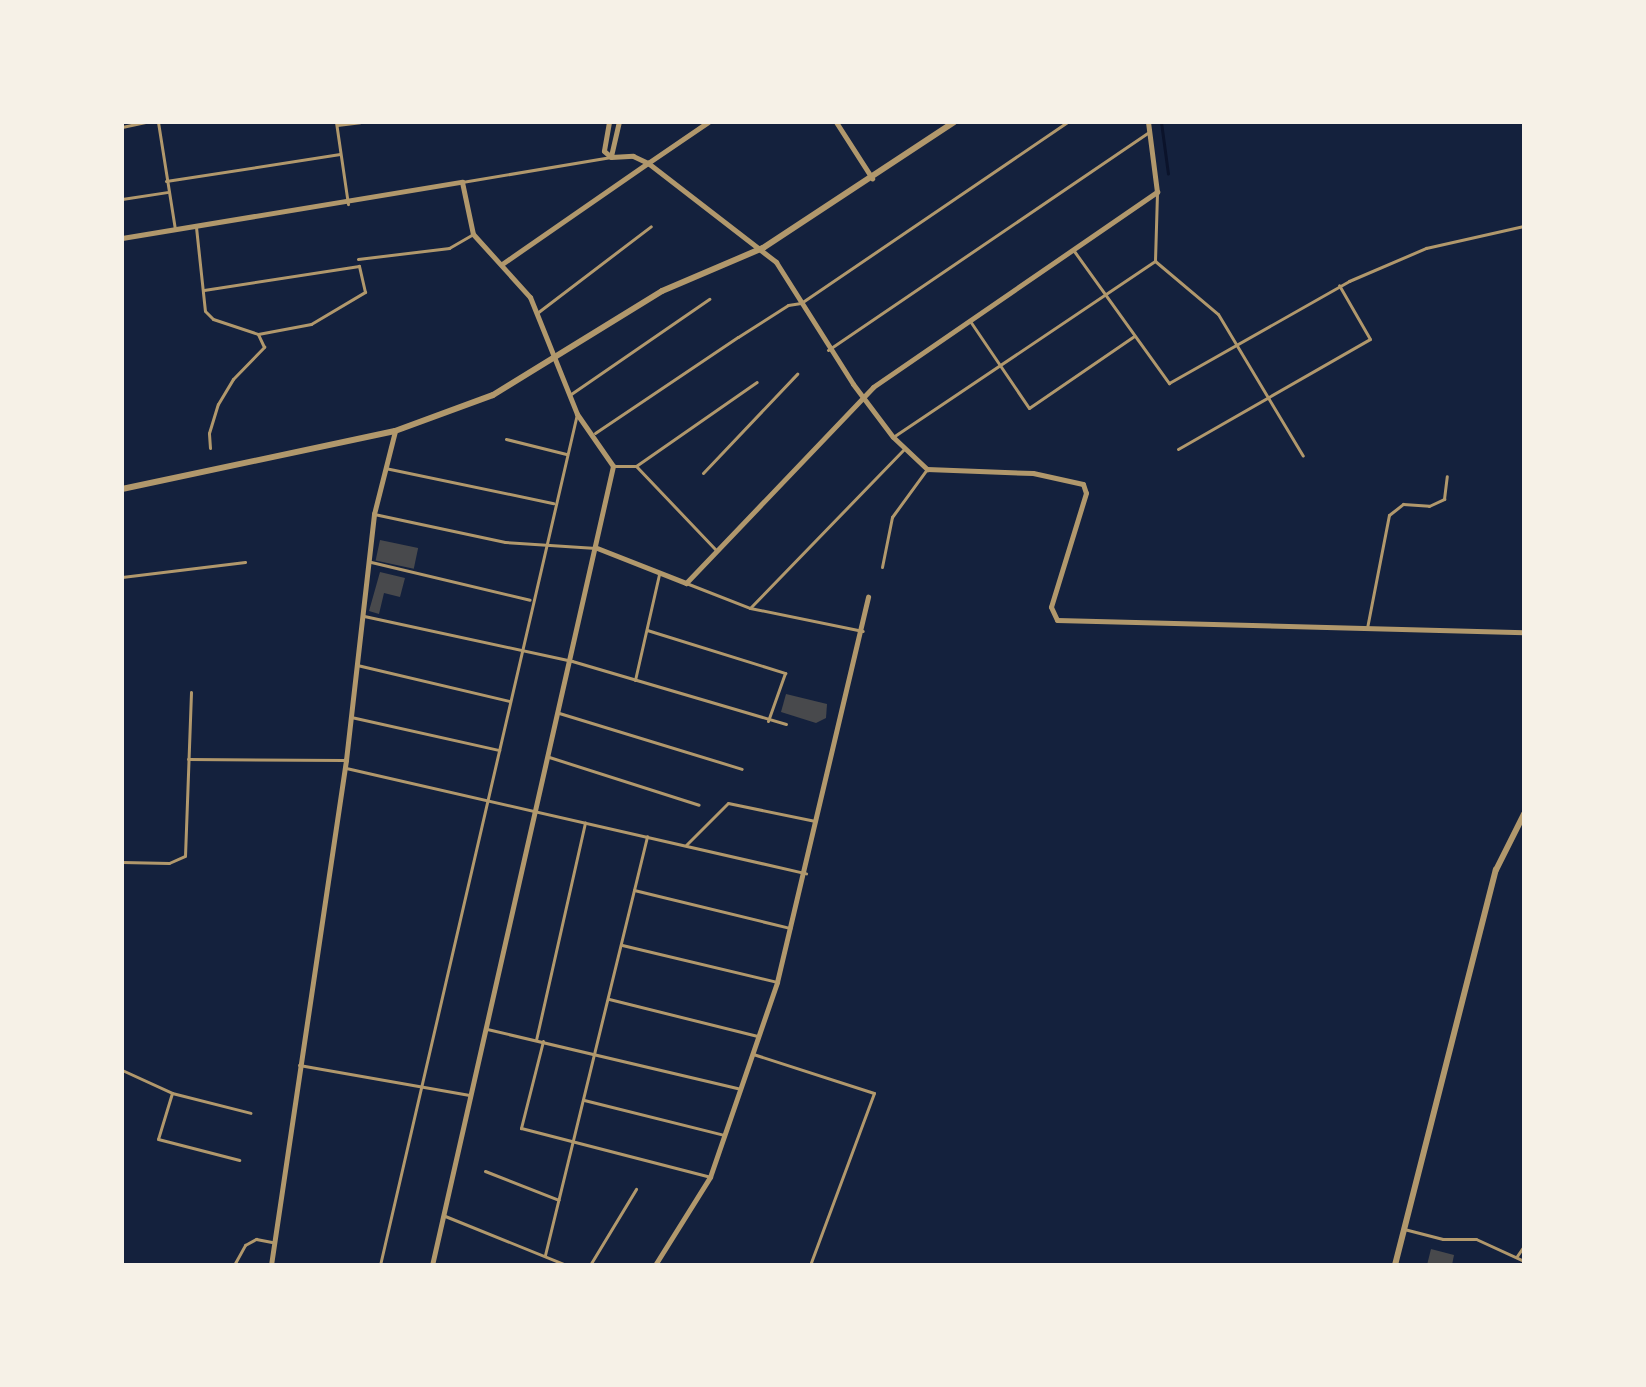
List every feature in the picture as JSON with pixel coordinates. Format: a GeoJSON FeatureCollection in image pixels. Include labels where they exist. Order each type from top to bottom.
{"type":"FeatureCollection","features":[{"type":"Feature","properties":{"kind":"street"},"geometry":{"type":"LineString","coordinates":[[609,122],[604,151],[611,157],[633,156],[648,163],[763,248],[801,303],[828,350],[893,437],[927,469],[1033,473],[1083,484],[1086,493],[1050,615],[1104,625],[1524,632]]}},
{"type":"Feature","properties":{"kind":"street"},"geometry":{"type":"LineString","coordinates":[[611,157],[619,122]]}},
{"type":"Feature","properties":{"kind":"street"},"geometry":{"type":"LineString","coordinates":[[502,264],[708,122]]}},
{"type":"Feature","properties":{"kind":"street"},"geometry":{"type":"LineString","coordinates":[[836,122],[872,178]]}},
{"type":"Feature","properties":{"kind":"street"},"geometry":{"type":"LineString","coordinates":[[122,489],[395,431],[517,384],[552,358],[662,291],[763,248],[954,122]]}},
{"type":"Feature","properties":{"kind":"street"},"geometry":{"type":"LineString","coordinates":[[597,548],[686,583],[719,552],[864,397],[1157,192],[1148,122]]}},
{"type":"Feature","properties":{"kind":"street"},"geometry":{"type":"LineString","coordinates":[[122,238],[348,204],[462,182],[473,234],[517,278],[537,313],[552,358],[577,414],[595,433],[613,466],[572,661],[432,1265]]}},
{"type":"Feature","properties":{"kind":"street"},"geometry":{"type":"LineString","coordinates":[[271,1265],[345,764],[371,562],[374,514],[395,431]]}},
{"type":"Feature","properties":{"kind":"street"},"geometry":{"type":"LineString","coordinates":[[655,1265],[710,1177],[777,982],[806,873],[863,631],[868,597]]}},
{"type":"Feature","properties":{"kind":"street"},"geometry":{"type":"LineString","coordinates":[[1395,1265],[1496,870],[1524,814]]}},
{"type":"Feature","properties":{"kind":"lane"},"geometry":{"type":"LineString","coordinates":[[122,127],[146,122]]}},
{"type":"Feature","properties":{"kind":"lane"},"geometry":{"type":"LineString","coordinates":[[158,122],[176,230]]}},
{"type":"Feature","properties":{"kind":"lane"},"geometry":{"type":"LineString","coordinates":[[348,204],[336,124],[360,122]]}},
{"type":"Feature","properties":{"kind":"lane"},"geometry":{"type":"LineString","coordinates":[[595,433],[788,305],[801,303],[1067,122]]}},
{"type":"Feature","properties":{"kind":"lane"},"geometry":{"type":"LineString","coordinates":[[828,350],[1150,132]]}},
{"type":"Feature","properties":{"kind":"lane"},"geometry":{"type":"LineString","coordinates":[[166,181],[340,154]]}},
{"type":"Feature","properties":{"kind":"lane"},"geometry":{"type":"LineString","coordinates":[[462,182],[611,157]]}},
{"type":"Feature","properties":{"kind":"lane"},"geometry":{"type":"LineString","coordinates":[[122,199],[168,192]]}},
{"type":"Feature","properties":{"kind":"lane"},"geometry":{"type":"LineString","coordinates":[[1155,261],[1157,192]]}},
{"type":"Feature","properties":{"kind":"lane"},"geometry":{"type":"LineString","coordinates":[[537,313],[651,226]]}},
{"type":"Feature","properties":{"kind":"lane"},"geometry":{"type":"LineString","coordinates":[[1074,251],[1169,383],[1339,285],[1426,248],[1524,226]]}},
{"type":"Feature","properties":{"kind":"lane"},"geometry":{"type":"LineString","coordinates":[[196,227],[205,311],[213,319],[258,334],[311,324],[365,292],[359,266],[204,290]]}},
{"type":"Feature","properties":{"kind":"lane"},"geometry":{"type":"LineString","coordinates":[[358,259],[449,248],[473,234]]}},
{"type":"Feature","properties":{"kind":"lane"},"geometry":{"type":"LineString","coordinates":[[893,437],[1155,261]]}},
{"type":"Feature","properties":{"kind":"lane"},"geometry":{"type":"LineString","coordinates":[[1155,261],[1204,297],[1238,345],[1303,456]]}},
{"type":"Feature","properties":{"kind":"lane"},"geometry":{"type":"LineString","coordinates":[[1178,449],[1370,339],[1339,285]]}},
{"type":"Feature","properties":{"kind":"lane"},"geometry":{"type":"LineString","coordinates":[[570,394],[709,299]]}},
{"type":"Feature","properties":{"kind":"lane"},"geometry":{"type":"LineString","coordinates":[[970,321],[1029,408],[1134,336]]}},
{"type":"Feature","properties":{"kind":"lane"},"geometry":{"type":"LineString","coordinates":[[210,448],[209,433],[218,404],[233,379],[264,347],[258,334]]}},
{"type":"Feature","properties":{"kind":"lane"},"geometry":{"type":"LineString","coordinates":[[703,473],[797,374]]}},
{"type":"Feature","properties":{"kind":"lane"},"geometry":{"type":"LineString","coordinates":[[613,466],[636,466],[757,382]]}},
{"type":"Feature","properties":{"kind":"lane"},"geometry":{"type":"LineString","coordinates":[[380,1265],[577,414]]}},
{"type":"Feature","properties":{"kind":"lane"},"geometry":{"type":"LineString","coordinates":[[506,439],[566,454]]}},
{"type":"Feature","properties":{"kind":"lane"},"geometry":{"type":"LineString","coordinates":[[750,608],[904,449]]}},
{"type":"Feature","properties":{"kind":"lane"},"geometry":{"type":"LineString","coordinates":[[636,466],[719,552]]}},
{"type":"Feature","properties":{"kind":"lane"},"geometry":{"type":"LineString","coordinates":[[385,468],[554,503]]}},
{"type":"Feature","properties":{"kind":"lane"},"geometry":{"type":"LineString","coordinates":[[882,567],[892,517],[927,469]]}},
{"type":"Feature","properties":{"kind":"lane"},"geometry":{"type":"LineString","coordinates":[[1367,628],[1389,515],[1403,504],[1429,506],[1444,499],[1447,476]]}},
{"type":"Feature","properties":{"kind":"lane"},"geometry":{"type":"LineString","coordinates":[[374,514],[505,542],[597,548]]}},
{"type":"Feature","properties":{"kind":"lane"},"geometry":{"type":"LineString","coordinates":[[122,577],[245,562]]}},
{"type":"Feature","properties":{"kind":"lane"},"geometry":{"type":"LineString","coordinates":[[371,562],[532,600]]}},
{"type":"Feature","properties":{"kind":"lane"},"geometry":{"type":"LineString","coordinates":[[635,681],[659,574]]}},
{"type":"Feature","properties":{"kind":"lane"},"geometry":{"type":"LineString","coordinates":[[686,583],[750,608],[863,631]]}},
{"type":"Feature","properties":{"kind":"lane"},"geometry":{"type":"LineString","coordinates":[[364,616],[572,661],[786,724]]}},
{"type":"Feature","properties":{"kind":"lane"},"geometry":{"type":"LineString","coordinates":[[647,630],[785,673],[768,721]]}},
{"type":"Feature","properties":{"kind":"lane"},"geometry":{"type":"LineString","coordinates":[[357,665],[510,701]]}},
{"type":"Feature","properties":{"kind":"lane"},"geometry":{"type":"LineString","coordinates":[[122,862],[169,863],[185,856],[191,692]]}},
{"type":"Feature","properties":{"kind":"lane"},"geometry":{"type":"LineString","coordinates":[[559,713],[742,769]]}},
{"type":"Feature","properties":{"kind":"lane"},"geometry":{"type":"LineString","coordinates":[[351,717],[499,750]]}},
{"type":"Feature","properties":{"kind":"lane"},"geometry":{"type":"LineString","coordinates":[[549,757],[699,805]]}},
{"type":"Feature","properties":{"kind":"lane"},"geometry":{"type":"LineString","coordinates":[[188,759],[345,764],[806,873]]}},
{"type":"Feature","properties":{"kind":"lane"},"geometry":{"type":"LineString","coordinates":[[686,845],[728,803],[817,822]]}},
{"type":"Feature","properties":{"kind":"lane"},"geometry":{"type":"LineString","coordinates":[[536,1040],[585,822]]}},
{"type":"Feature","properties":{"kind":"lane"},"geometry":{"type":"LineString","coordinates":[[545,1255],[647,836]]}},
{"type":"Feature","properties":{"kind":"lane"},"geometry":{"type":"LineString","coordinates":[[634,890],[791,928]]}},
{"type":"Feature","properties":{"kind":"lane"},"geometry":{"type":"LineString","coordinates":[[622,945],[777,982]]}},
{"type":"Feature","properties":{"kind":"lane"},"geometry":{"type":"LineString","coordinates":[[609,999],[758,1037]]}},
{"type":"Feature","properties":{"kind":"lane"},"geometry":{"type":"LineString","coordinates":[[486,1029],[740,1089]]}},
{"type":"Feature","properties":{"kind":"lane"},"geometry":{"type":"LineString","coordinates":[[543,1041],[521,1128],[573,1144],[710,1177]]}},
{"type":"Feature","properties":{"kind":"lane"},"geometry":{"type":"LineString","coordinates":[[753,1054],[874,1093],[810,1265]]}},
{"type":"Feature","properties":{"kind":"lane"},"geometry":{"type":"LineString","coordinates":[[299,1065],[470,1095]]}},
{"type":"Feature","properties":{"kind":"lane"},"geometry":{"type":"LineString","coordinates":[[122,1070],[172,1093],[251,1113]]}},
{"type":"Feature","properties":{"kind":"lane"},"geometry":{"type":"LineString","coordinates":[[172,1093],[158,1139],[239,1160]]}},
{"type":"Feature","properties":{"kind":"lane"},"geometry":{"type":"LineString","coordinates":[[584,1100],[724,1135]]}},
{"type":"Feature","properties":{"kind":"lane"},"geometry":{"type":"LineString","coordinates":[[485,1171],[559,1200]]}},
{"type":"Feature","properties":{"kind":"lane"},"geometry":{"type":"LineString","coordinates":[[590,1265],[636,1189]]}},
{"type":"Feature","properties":{"kind":"lane"},"geometry":{"type":"LineString","coordinates":[[442,1215],[566,1265]]}},
{"type":"Feature","properties":{"kind":"lane"},"geometry":{"type":"LineString","coordinates":[[1404,1229],[1443,1239],[1476,1239],[1524,1261]]}},
{"type":"Feature","properties":{"kind":"lane"},"geometry":{"type":"LineString","coordinates":[[234,1265],[245,1245],[256,1239],[272,1242]]}},
{"type":"Feature","properties":{"kind":"lane"},"geometry":{"type":"LineString","coordinates":[[1516,1258],[1524,1246]]}},
{"type":"Feature","properties":{"kind":"building"},"geometry":{"type":"Polygon","coordinates":[[[380,540],[418,548],[414,569],[376,561],[380,540]]]}},
{"type":"Feature","properties":{"kind":"building"},"geometry":{"type":"Polygon","coordinates":[[[380,572],[405,578],[400,597],[384,593],[379,614],[369,611],[380,572]]]}},
{"type":"Feature","properties":{"kind":"building"},"geometry":{"type":"Polygon","coordinates":[[[786,694],[827,704],[826,718],[816,723],[781,712],[786,694]]]}},
{"type":"Feature","properties":{"kind":"building"},"geometry":{"type":"Polygon","coordinates":[[[1431,1249],[1454,1255],[1452,1265],[1427,1265],[1431,1249]]]}},
{"type":"Feature","properties":{"kind":"waterway"},"geometry":{"type":"LineString","coordinates":[[1161,122],[1168,174]]}}]}
